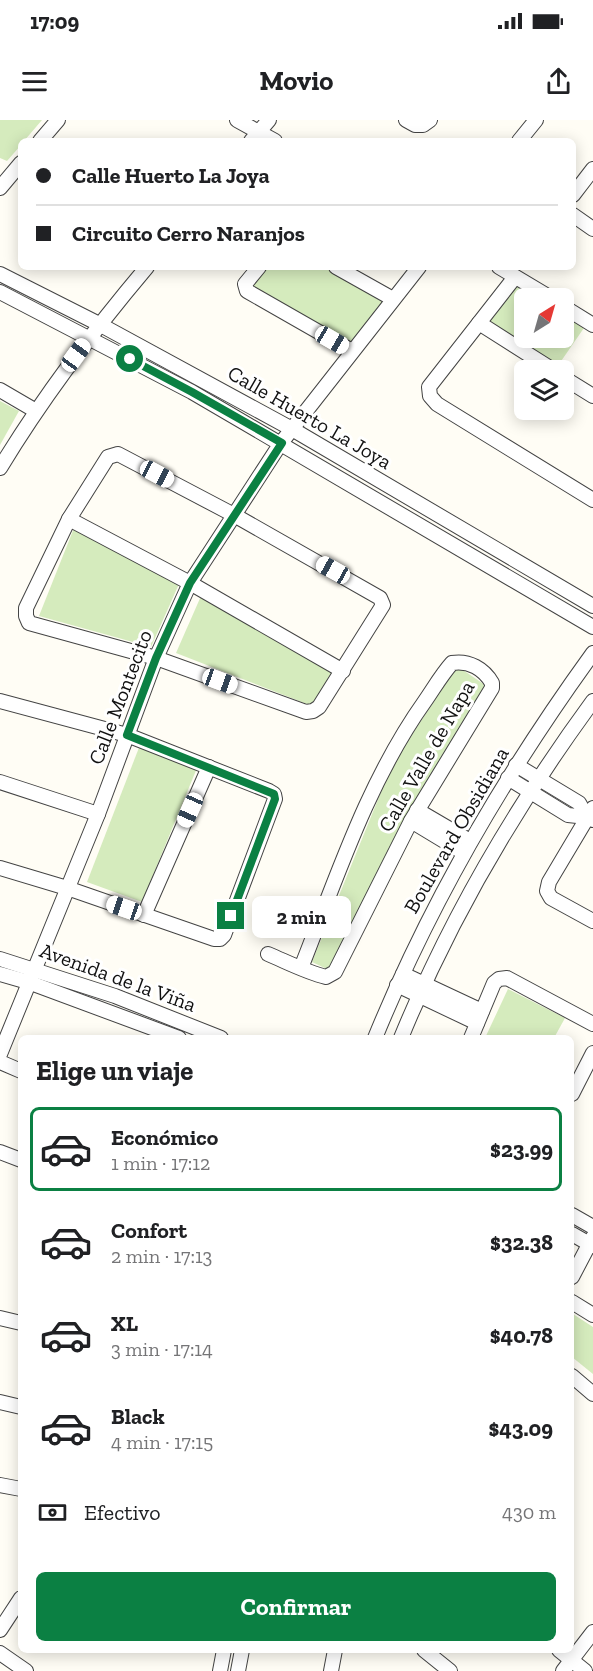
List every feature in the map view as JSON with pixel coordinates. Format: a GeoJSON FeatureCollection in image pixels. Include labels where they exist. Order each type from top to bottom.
{"type":"FeatureCollection","features":[{"type":"Feature","properties":{"kind":"street"},"geometry":{"type":"LineString","coordinates":[[43,138],[58,120]]}},
{"type":"Feature","properties":{"kind":"street"},"geometry":{"type":"LineString","coordinates":[[237,120],[255,136],[269,120]]}},
{"type":"Feature","properties":{"kind":"street"},"geometry":{"type":"LineString","coordinates":[[406,120],[415,125],[427,123]]}},
{"type":"Feature","properties":{"kind":"street"},"geometry":{"type":"LineString","coordinates":[[521,138],[536,120]]}},
{"type":"Feature","properties":{"kind":"street"},"geometry":{"type":"LineString","coordinates":[[0,188],[11,168]]}},
{"type":"Feature","properties":{"kind":"street"},"geometry":{"type":"LineString","coordinates":[[576,191],[593,169]]}},
{"type":"Feature","properties":{"kind":"street"},"geometry":{"type":"LineString","coordinates":[[576,216],[593,229]]}},
{"type":"Feature","properties":{"kind":"street"},"geometry":{"type":"LineString","coordinates":[[0,468],[36,411],[99,324],[144,270]]}},
{"type":"Feature","properties":{"kind":"street"},"geometry":{"type":"LineString","coordinates":[[257,270],[245,284],[246,291],[352,351]]}},
{"type":"Feature","properties":{"kind":"street"},"geometry":{"type":"LineString","coordinates":[[341,270],[393,299]]}},
{"type":"Feature","properties":{"kind":"street","name":"Calle Montecito"},"geometry":{"type":"LineString","coordinates":[[0,1054],[98,814],[156,658],[190,583],[292,429],[417,270]]}},
{"type":"Feature","properties":{"kind":"street"},"geometry":{"type":"LineString","coordinates":[[504,270],[533,288]]}},
{"type":"Feature","properties":{"kind":"street","name":"Calle Huerto La Joya"},"geometry":{"type":"LineString","coordinates":[[0,274],[99,324],[292,429],[593,606]]}},
{"type":"Feature","properties":{"kind":"street"},"geometry":{"type":"LineString","coordinates":[[515,277],[429,387],[431,399],[593,500]]}},
{"type":"Feature","properties":{"kind":"street","name":"Calle Huerto La Joya"},"geometry":{"type":"LineString","coordinates":[[0,292],[192,392],[593,627]]}},
{"type":"Feature","properties":{"kind":"street"},"geometry":{"type":"LineString","coordinates":[[574,313],[593,325]]}},
{"type":"Feature","properties":{"kind":"street"},"geometry":{"type":"LineString","coordinates":[[479,323],[537,360]]}},
{"type":"Feature","properties":{"kind":"street"},"geometry":{"type":"LineString","coordinates":[[574,384],[593,396]]}},
{"type":"Feature","properties":{"kind":"street"},"geometry":{"type":"LineString","coordinates":[[0,390],[36,411]]}},
{"type":"Feature","properties":{"kind":"street"},"geometry":{"type":"LineString","coordinates":[[118,454],[234,515],[380,598],[383,605],[343,671],[319,707],[313,711],[306,712],[156,658],[29,622],[26,608],[69,519],[108,457],[118,454]]}},
{"type":"Feature","properties":{"kind":"street"},"geometry":{"type":"LineString","coordinates":[[69,519],[190,583],[343,671]]}},
{"type":"Feature","properties":{"kind":"street","name":"Boulevard Obsidiana"},"geometry":{"type":"LineString","coordinates":[[376,1035],[400,980],[467,847],[516,765],[593,653]]}},
{"type":"Feature","properties":{"kind":"street","name":"Calle Valle de Napa"},"geometry":{"type":"LineString","coordinates":[[268,954],[301,968],[326,977],[336,972],[414,815],[492,688],[489,677],[474,666],[457,662],[449,667],[392,752],[367,804],[301,968]]}},
{"type":"Feature","properties":{"kind":"street"},"geometry":{"type":"LineString","coordinates":[[0,701],[127,735],[269,791],[274,794],[275,799],[224,935],[220,939],[214,939],[67,888],[0,868]]}},
{"type":"Feature","properties":{"kind":"street","name":"Boulevard Obsidiana"},"geometry":{"type":"LineString","coordinates":[[402,1035],[474,886],[538,779],[593,701]]}},
{"type":"Feature","properties":{"kind":"street"},"geometry":{"type":"LineString","coordinates":[[516,765],[579,803],[591,815]]}},
{"type":"Feature","properties":{"kind":"street"},"geometry":{"type":"LineString","coordinates":[[144,915],[209,767]]}},
{"type":"Feature","properties":{"kind":"street"},"geometry":{"type":"LineString","coordinates":[[508,778],[568,815],[591,815]]}},
{"type":"Feature","properties":{"kind":"street"},"geometry":{"type":"LineString","coordinates":[[0,782],[98,814]]}},
{"type":"Feature","properties":{"kind":"street"},"geometry":{"type":"LineString","coordinates":[[414,815],[467,847]]}},
{"type":"Feature","properties":{"kind":"street"},"geometry":{"type":"LineString","coordinates":[[591,815],[549,882],[547,891],[551,898],[593,921]]}},
{"type":"Feature","properties":{"kind":"street","name":"Avenida de la Viña"},"geometry":{"type":"LineString","coordinates":[[0,959],[31,976],[172,1035]]}},
{"type":"Feature","properties":{"kind":"street","name":"Avenida de la Viña"},"geometry":{"type":"LineString","coordinates":[[0,974],[31,976],[115,996],[213,1035]]}},
{"type":"Feature","properties":{"kind":"street"},"geometry":{"type":"LineString","coordinates":[[472,1035],[495,983],[499,979],[507,978],[593,1024]]}},
{"type":"Feature","properties":{"kind":"street"},"geometry":{"type":"LineString","coordinates":[[400,980],[479,1017]]}},
{"type":"Feature","properties":{"kind":"street"},"geometry":{"type":"LineString","coordinates":[[574,1090],[593,1053]]}},
{"type":"Feature","properties":{"kind":"street"},"geometry":{"type":"LineString","coordinates":[[0,1062],[18,1070]]}},
{"type":"Feature","properties":{"kind":"street"},"geometry":{"type":"LineString","coordinates":[[0,1152],[18,1159]]}},
{"type":"Feature","properties":{"kind":"street"},"geometry":{"type":"LineString","coordinates":[[574,1216],[593,1227]]}},
{"type":"Feature","properties":{"kind":"street"},"geometry":{"type":"LineString","coordinates":[[574,1235],[592,1242],[574,1274]]}},
{"type":"Feature","properties":{"kind":"street"},"geometry":{"type":"LineString","coordinates":[[574,1303],[593,1315]]}},
{"type":"Feature","properties":{"kind":"street"},"geometry":{"type":"LineString","coordinates":[[0,1318],[18,1322]]}},
{"type":"Feature","properties":{"kind":"street"},"geometry":{"type":"LineString","coordinates":[[574,1378],[593,1395]]}},
{"type":"Feature","properties":{"kind":"street"},"geometry":{"type":"LineString","coordinates":[[0,1402],[18,1406]]}},
{"type":"Feature","properties":{"kind":"street"},"geometry":{"type":"LineString","coordinates":[[2,1487],[18,1489]]}},
{"type":"Feature","properties":{"kind":"street"},"geometry":{"type":"LineString","coordinates":[[0,1630],[18,1603]]}},
{"type":"Feature","properties":{"kind":"street"},"geometry":{"type":"LineString","coordinates":[[585,1671],[567,1665],[593,1632]]}},
{"type":"Feature","properties":{"kind":"street"},"geometry":{"type":"LineString","coordinates":[[0,1653],[26,1671]]}},
{"type":"Feature","properties":{"kind":"street"},"geometry":{"type":"LineString","coordinates":[[220,1671],[223,1653]]}},
{"type":"Feature","properties":{"kind":"street"},"geometry":{"type":"LineString","coordinates":[[238,1671],[241,1653]]}},
{"type":"Feature","properties":{"kind":"street"},"geometry":{"type":"LineString","coordinates":[[331,1671],[334,1653]]}},
{"type":"Feature","properties":{"kind":"street"},"geometry":{"type":"LineString","coordinates":[[428,1653],[450,1671]]}},
{"type":"Feature","properties":{"kind":"green space"},"geometry":{"type":"Polygon","coordinates":[[[0,120],[42,120],[27,138],[18,138],[18,148],[7,161],[0,158],[0,120]]]}},
{"type":"Feature","properties":{"kind":"green space"},"geometry":{"type":"Polygon","coordinates":[[[261,270],[333,270],[388,300],[351,345],[247,286],[261,270]]]}},
{"type":"Feature","properties":{"kind":"green space"},"geometry":{"type":"Polygon","coordinates":[[[518,283],[526,288],[514,288],[518,283]]]}},
{"type":"Feature","properties":{"kind":"green space"},"geometry":{"type":"Polygon","coordinates":[[[514,288],[514,344],[485,325],[514,288]]]}},
{"type":"Feature","properties":{"kind":"green space"},"geometry":{"type":"Polygon","coordinates":[[[574,318],[586,325],[574,342],[574,318]]]}},
{"type":"Feature","properties":{"kind":"green space"},"geometry":{"type":"Polygon","coordinates":[[[521,348],[570,348],[562,360],[539,360],[521,348]]]}},
{"type":"Feature","properties":{"kind":"green space"},"geometry":{"type":"Polygon","coordinates":[[[0,401],[19,411],[0,445],[0,401]]]}},
{"type":"Feature","properties":{"kind":"green space"},"geometry":{"type":"Polygon","coordinates":[[[74,528],[179,584],[151,647],[39,616],[74,528]]]}},
{"type":"Feature","properties":{"kind":"green space"},"geometry":{"type":"Polygon","coordinates":[[[201,596],[335,672],[312,706],[176,653],[201,596]]]}},
{"type":"Feature","properties":{"kind":"green space"},"geometry":{"type":"Polygon","coordinates":[[[457,666],[488,687],[329,970],[312,962],[392,765],[457,666]]]}},
{"type":"Feature","properties":{"kind":"green space"},"geometry":{"type":"Polygon","coordinates":[[[140,745],[197,768],[142,902],[87,882],[140,745]]]}},
{"type":"Feature","properties":{"kind":"green space"},"geometry":{"type":"Polygon","coordinates":[[[508,989],[565,1018],[556,1035],[486,1035],[508,989]]]}},
{"type":"Feature","properties":{"kind":"green space"},"geometry":{"type":"Polygon","coordinates":[[[574,1315],[593,1327],[593,1374],[574,1359],[574,1315]]]}},
{"type":"Feature","properties":{"kind":"route"},"geometry":{"type":"LineString","coordinates":[[130,359],[282,443],[190,583],[156,658],[127,735],[274,794],[275,799],[231,916]]}}]}
